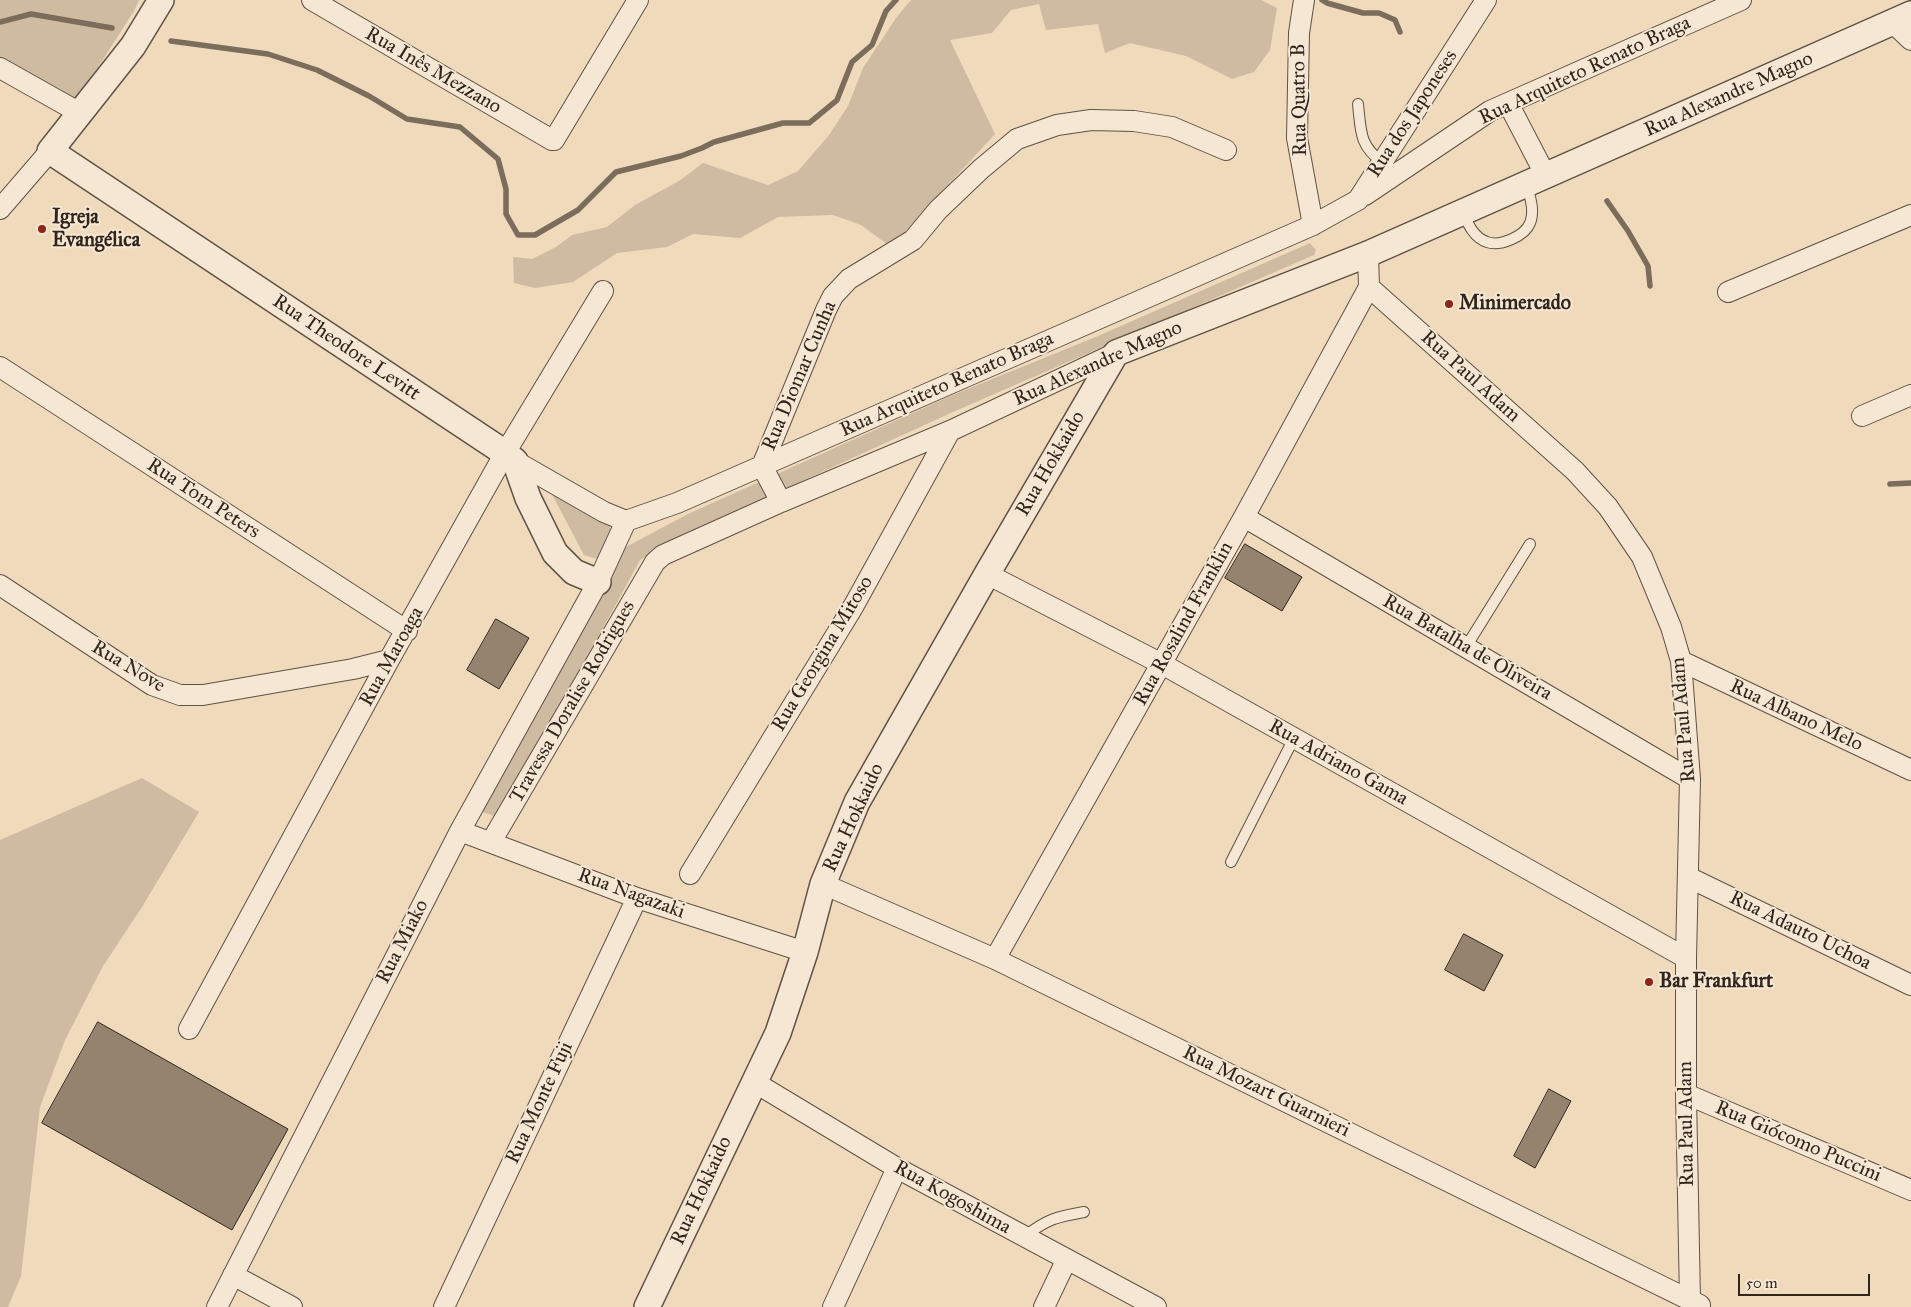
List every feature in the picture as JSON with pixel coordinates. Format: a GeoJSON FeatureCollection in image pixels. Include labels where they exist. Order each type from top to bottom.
{"type":"FeatureCollection","features":[{"type":"Feature","properties":{"kind":"street"},"geometry":{"type":"LineString","coordinates":[[0,209],[50,151],[133,46],[161,0]]}},
{"type":"Feature","properties":{"kind":"street","name":"Rua Inês Mezzano"},"geometry":{"type":"LineString","coordinates":[[312,0],[548,139],[554,140],[638,0]]}},
{"type":"Feature","properties":{"kind":"street","name":"Rua Quatro B"},"geometry":{"type":"LineString","coordinates":[[1304,0],[1299,33],[1297,138],[1321,221]]}},
{"type":"Feature","properties":{"kind":"street","name":"Rua dos Japoneses"},"geometry":{"type":"LineString","coordinates":[[1321,221],[1358,200],[1486,0]]}},
{"type":"Feature","properties":{"kind":"street","name":"Rua Arquiteto Renato Braga"},"geometry":{"type":"LineString","coordinates":[[1358,200],[1490,111],[1741,0]]}},
{"type":"Feature","properties":{"kind":"street"},"geometry":{"type":"LineString","coordinates":[[1901,18],[1911,40]]}},
{"type":"Feature","properties":{"kind":"street","name":"Rua Alexandre Magno"},"geometry":{"type":"LineString","coordinates":[[655,562],[663,555],[781,502],[950,432],[1116,353],[1368,254],[1901,18]]}},
{"type":"Feature","properties":{"kind":"street"},"geometry":{"type":"LineString","coordinates":[[0,68],[80,112]]}},
{"type":"Feature","properties":{"kind":"street"},"geometry":{"type":"LineString","coordinates":[[1508,103],[1537,180]]}},
{"type":"Feature","properties":{"kind":"street","name":"Rua Diomar Cunha"},"geometry":{"type":"LineString","coordinates":[[762,466],[770,441],[822,319],[834,296],[855,275],[913,240],[938,210],[981,169],[1017,139],[1057,125],[1091,120],[1134,121],[1172,128],[1226,150]]}},
{"type":"Feature","properties":{"kind":"street","name":"Rua Theodore Levitt"},"geometry":{"type":"LineString","coordinates":[[50,151],[510,457]]}},
{"type":"Feature","properties":{"kind":"street"},"geometry":{"type":"LineString","coordinates":[[1728,292],[1911,215]]}},
{"type":"Feature","properties":{"kind":"street","name":"Rua Arquiteto Renato Braga"},"geometry":{"type":"LineString","coordinates":[[626,521],[677,504],[1321,221]]}},
{"type":"Feature","properties":{"kind":"street"},"geometry":{"type":"LineString","coordinates":[[1368,254],[1370,286]]}},
{"type":"Feature","properties":{"kind":"street","name":"Rua Rosalind Franklin"},"geometry":{"type":"LineString","coordinates":[[995,959],[1244,517],[1370,286]]}},
{"type":"Feature","properties":{"kind":"street","name":"Rua Paul Adam"},"geometry":{"type":"LineString","coordinates":[[1370,286],[1575,471],[1608,507],[1642,557],[1657,589],[1682,661],[1690,779],[1686,958],[1686,1094],[1696,1305]]}},
{"type":"Feature","properties":{"kind":"street","name":"Rua Maroaga"},"geometry":{"type":"LineString","coordinates":[[189,1029],[389,660],[510,457],[603,291]]}},
{"type":"Feature","properties":{"kind":"street","name":"Rua Hokkaido"},"geometry":{"type":"LineString","coordinates":[[647,1307],[778,1033],[805,952],[823,884],[857,802],[1116,353]]}},
{"type":"Feature","properties":{"kind":"street","name":"Rua Tom Peters"},"geometry":{"type":"LineString","coordinates":[[0,367],[406,631]]}},
{"type":"Feature","properties":{"kind":"street"},"geometry":{"type":"LineString","coordinates":[[1862,416],[1911,395]]}},
{"type":"Feature","properties":{"kind":"street","name":"Rua Georgina Mitoso"},"geometry":{"type":"LineString","coordinates":[[690,874],[853,607],[950,432]]}},
{"type":"Feature","properties":{"kind":"street"},"geometry":{"type":"LineString","coordinates":[[510,457],[604,512],[626,521],[598,582],[574,572],[555,553],[540,526],[510,457]]}},
{"type":"Feature","properties":{"kind":"street"},"geometry":{"type":"LineString","coordinates":[[762,466],[781,502]]}},
{"type":"Feature","properties":{"kind":"street","name":"Rua Batalha de Oliveira"},"geometry":{"type":"LineString","coordinates":[[1244,517],[1690,779]]}},
{"type":"Feature","properties":{"kind":"street","name":"Travessa Doralise Rodrigues"},"geometry":{"type":"LineString","coordinates":[[491,842],[655,562]]}},
{"type":"Feature","properties":{"kind":"street","name":"Rua Adriano Gama"},"geometry":{"type":"LineString","coordinates":[[987,574],[1162,664],[1686,958]]}},
{"type":"Feature","properties":{"kind":"street","name":"Rua Miako"},"geometry":{"type":"LineString","coordinates":[[217,1307],[460,831],[598,582]]}},
{"type":"Feature","properties":{"kind":"street","name":"Rua Nove"},"geometry":{"type":"LineString","coordinates":[[0,585],[152,686],[180,695],[203,696],[227,692],[353,670],[389,660]]}},
{"type":"Feature","properties":{"kind":"street","name":"Rua Albano Melo"},"geometry":{"type":"LineString","coordinates":[[1682,661],[1911,770]]}},
{"type":"Feature","properties":{"kind":"street","name":"Rua Nagazaki"},"geometry":{"type":"LineString","coordinates":[[460,831],[637,898],[805,952]]}},
{"type":"Feature","properties":{"kind":"street","name":"Rua Adauto Uchoa"},"geometry":{"type":"LineString","coordinates":[[1688,877],[1911,985]]}},
{"type":"Feature","properties":{"kind":"street","name":"Rua Mozart Guarnieri"},"geometry":{"type":"LineString","coordinates":[[823,884],[995,959],[1696,1305]]}},
{"type":"Feature","properties":{"kind":"street","name":"Rua Monte Fuji"},"geometry":{"type":"LineString","coordinates":[[444,1307],[637,898]]}},
{"type":"Feature","properties":{"kind":"street","name":"Rua Kogoshima"},"geometry":{"type":"LineString","coordinates":[[754,1082],[897,1168],[1066,1261],[1156,1307]]}},
{"type":"Feature","properties":{"kind":"street","name":"Rua Giócomo Puccini"},"geometry":{"type":"LineString","coordinates":[[1686,1094],[1911,1190]]}},
{"type":"Feature","properties":{"kind":"street"},"geometry":{"type":"LineString","coordinates":[[833,1307],[897,1168]]}},
{"type":"Feature","properties":{"kind":"street"},"geometry":{"type":"LineString","coordinates":[[1044,1307],[1066,1261]]}},
{"type":"Feature","properties":{"kind":"street"},"geometry":{"type":"LineString","coordinates":[[233,1275],[292,1307]]}},
{"type":"Feature","properties":{"kind":"lane"},"geometry":{"type":"LineString","coordinates":[[1358,104],[1362,140],[1370,154],[1382,162]]}},
{"type":"Feature","properties":{"kind":"lane"},"geometry":{"type":"LineString","coordinates":[[1463,213],[1472,231],[1487,242],[1500,243],[1520,236],[1530,224],[1537,180]]}},
{"type":"Feature","properties":{"kind":"lane"},"geometry":{"type":"LineString","coordinates":[[1466,647],[1530,544]]}},
{"type":"Feature","properties":{"kind":"lane"},"geometry":{"type":"LineString","coordinates":[[1231,862],[1294,738]]}},
{"type":"Feature","properties":{"kind":"lane"},"geometry":{"type":"LineString","coordinates":[[1024,1237],[1037,1226],[1055,1217],[1084,1212]]}},
{"type":"Feature","properties":{"kind":"shaded area"},"geometry":{"type":"Polygon","coordinates":[[[0,0],[139,0],[134,11],[75,103],[0,62],[0,0]]]}},
{"type":"Feature","properties":{"kind":"shaded area"},"geometry":{"type":"Polygon","coordinates":[[[911,0],[1261,0],[1277,8],[1270,50],[1254,72],[1232,79],[1186,56],[1130,43],[1105,53],[1098,24],[1046,30],[1039,4],[1011,10],[992,33],[950,40],[995,134],[891,247],[861,225],[833,215],[778,217],[740,238],[693,234],[667,247],[617,253],[573,282],[535,288],[514,283],[513,257],[532,259],[556,247],[572,235],[607,227],[635,205],[679,181],[703,163],[768,185],[798,171],[829,135],[848,106],[863,68],[896,18],[911,0]]]}},
{"type":"Feature","properties":{"kind":"shaded area"},"geometry":{"type":"Polygon","coordinates":[[[1310,243],[1316,250],[1314,255],[953,412],[695,530],[640,560],[500,818],[482,812],[608,557],[597,559],[584,555],[544,479],[609,523],[614,551],[624,548],[688,514],[948,397],[1098,336],[1310,243]]]}},
{"type":"Feature","properties":{"kind":"shaded area"},"geometry":{"type":"Polygon","coordinates":[[[142,778],[199,812],[142,907],[103,966],[65,1040],[40,1107],[21,1276],[8,1307],[0,1307],[0,840],[142,778]]]}},
{"type":"Feature","properties":{"kind":"building"},"geometry":{"type":"Polygon","coordinates":[[[1245,544],[1302,577],[1282,611],[1225,578],[1245,544]]]}},
{"type":"Feature","properties":{"kind":"building"},"geometry":{"type":"Polygon","coordinates":[[[496,619],[529,638],[499,689],[467,670],[496,619]]]}},
{"type":"Feature","properties":{"kind":"building"},"geometry":{"type":"Polygon","coordinates":[[[1464,934],[1503,955],[1484,991],[1445,970],[1464,934]]]}},
{"type":"Feature","properties":{"kind":"building"},"geometry":{"type":"Polygon","coordinates":[[[98,1022],[288,1129],[232,1230],[42,1123],[98,1022]]]}},
{"type":"Feature","properties":{"kind":"building"},"geometry":{"type":"Polygon","coordinates":[[[1549,1089],[1571,1101],[1535,1168],[1514,1156],[1549,1089]]]}},
{"type":"Feature","properties":{"kind":"waterway"},"geometry":{"type":"LineString","coordinates":[[171,41],[268,54],[317,70],[369,96],[407,119],[460,127],[498,159],[506,189],[506,214],[518,235],[535,235],[578,210],[616,172],[681,156],[714,142],[783,123],[809,123],[837,100],[852,62],[872,45],[886,11],[896,0]]}},
{"type":"Feature","properties":{"kind":"waterway"},"geometry":{"type":"LineString","coordinates":[[1322,0],[1363,13],[1379,13],[1395,20],[1400,32]]}},
{"type":"Feature","properties":{"kind":"waterway"},"geometry":{"type":"LineString","coordinates":[[0,22],[31,14],[112,28]]}},
{"type":"Feature","properties":{"kind":"waterway"},"geometry":{"type":"LineString","coordinates":[[1607,201],[1628,231],[1648,266],[1650,286]]}},
{"type":"Feature","properties":{"kind":"waterway"},"geometry":{"type":"LineString","coordinates":[[1890,484],[1911,483]]}},
{"type":"Feature","properties":{"kind":"place","name":"Igreja Evangélica"},"geometry":{"type":"Point","coordinates":[42,229]}},
{"type":"Feature","properties":{"kind":"place","name":"Minimercado"},"geometry":{"type":"Point","coordinates":[1449,304]}},
{"type":"Feature","properties":{"kind":"place","name":"Bar Frankfurt"},"geometry":{"type":"Point","coordinates":[1649,982]}}]}
